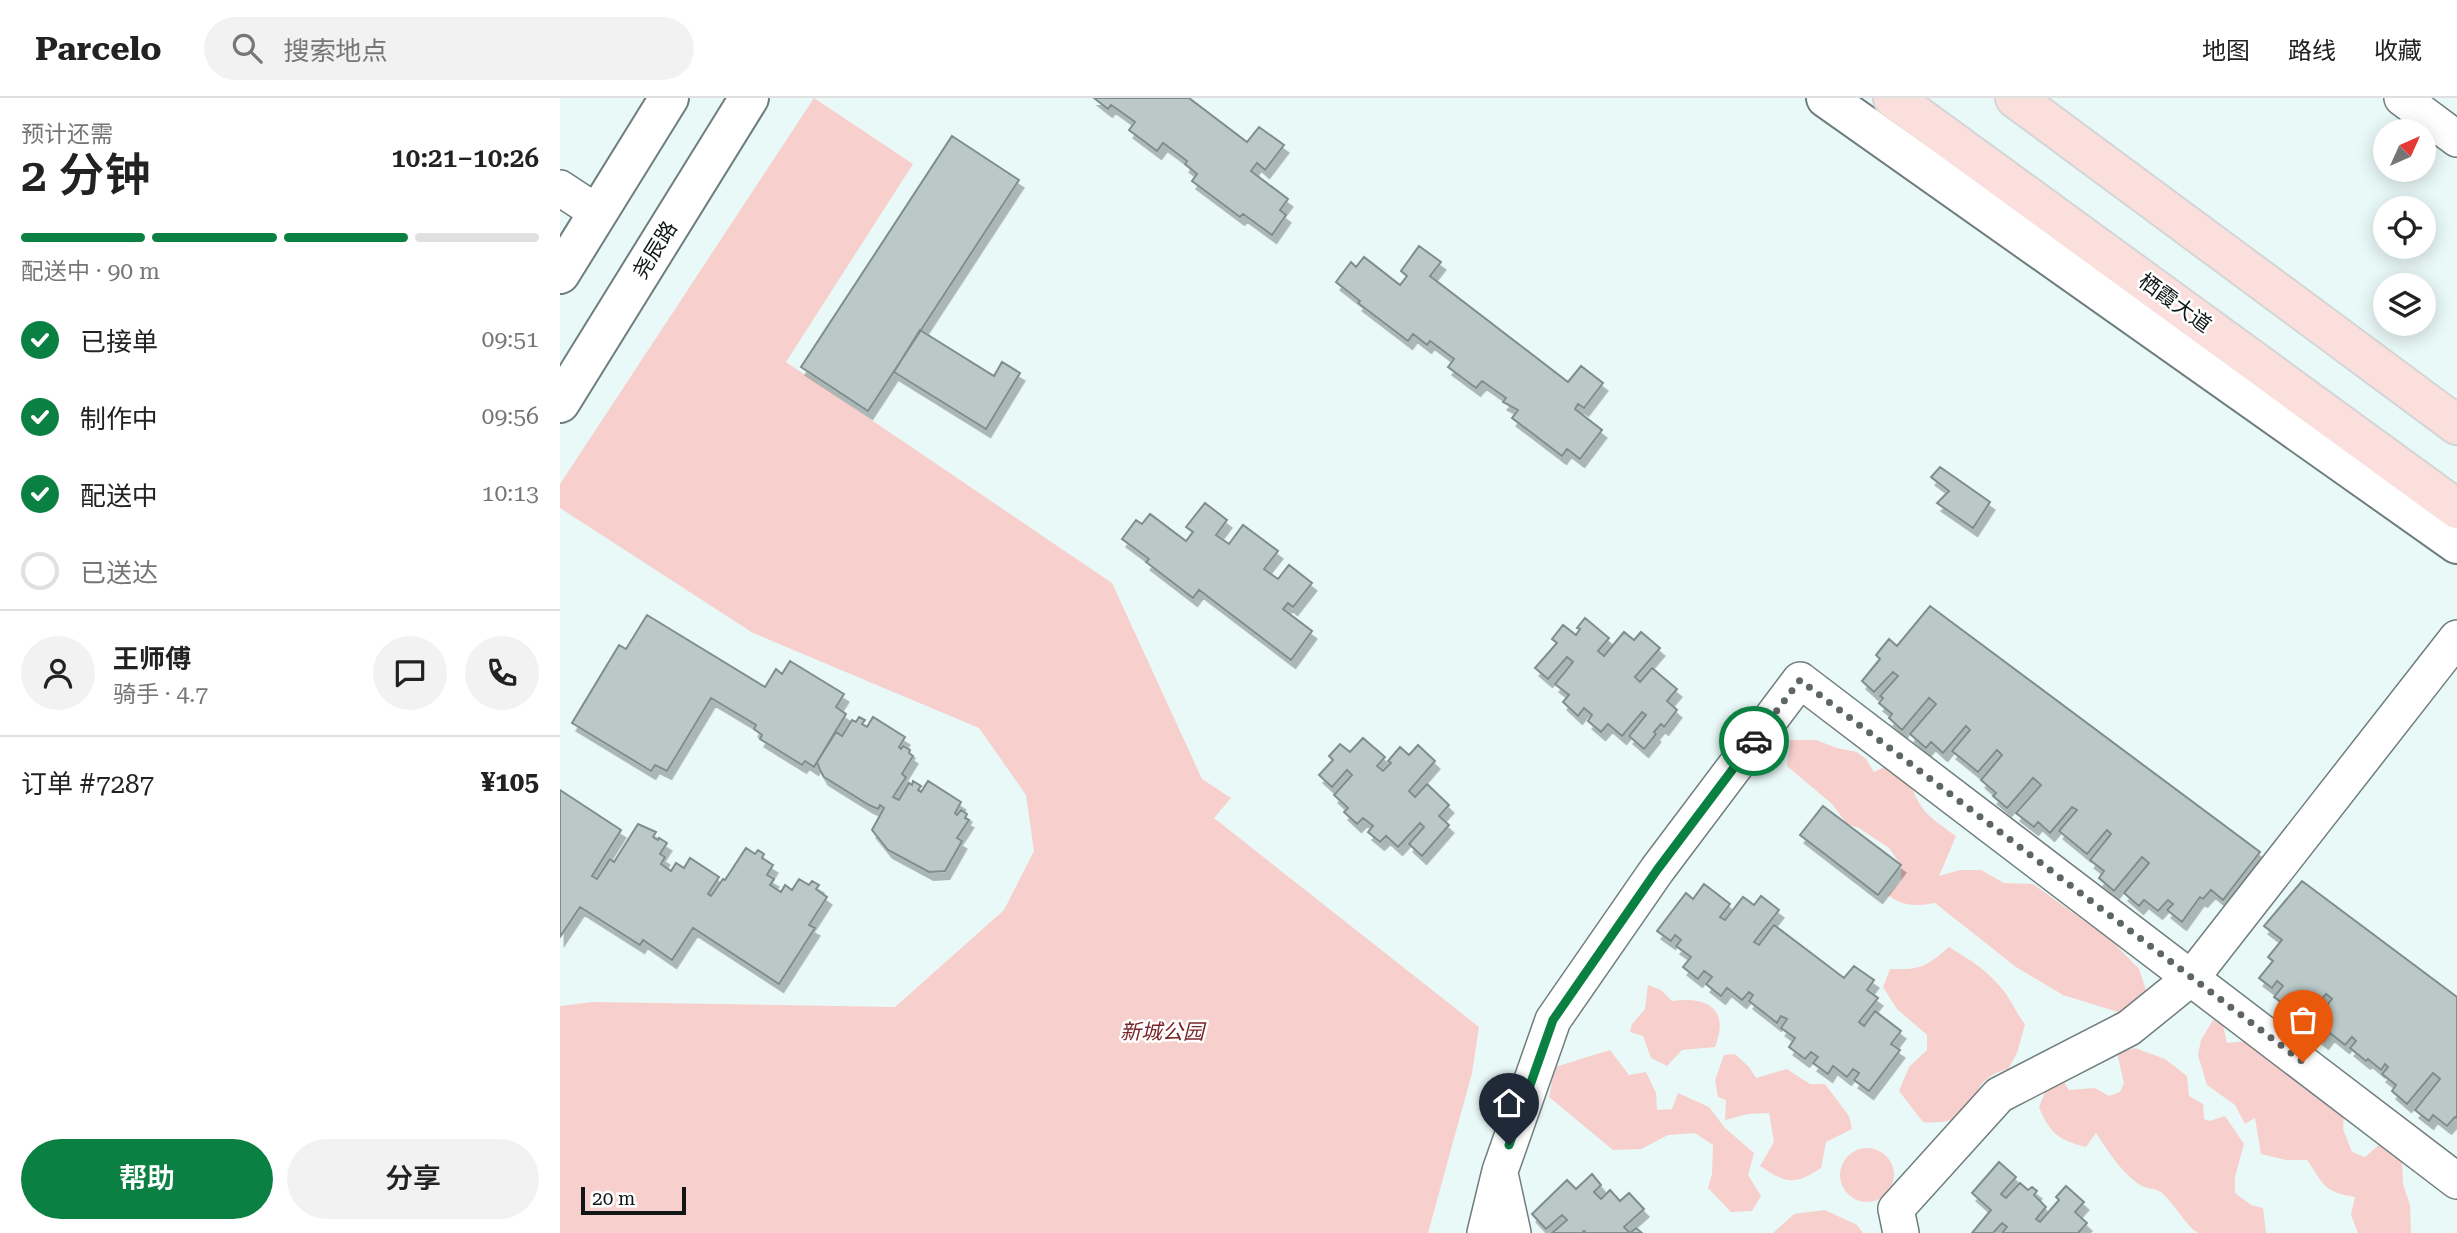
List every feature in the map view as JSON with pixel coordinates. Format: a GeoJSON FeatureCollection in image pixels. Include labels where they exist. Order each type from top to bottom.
{"type":"FeatureCollection","features":[{"type":"Feature","properties":{"kind":"main road","name":"栖霞大道"},"geometry":{"type":"LineString","coordinates":[[1893,98],[2457,509]]}},
{"type":"Feature","properties":{"kind":"main road"},"geometry":{"type":"LineString","coordinates":[[2015,98],[2457,425]]}},
{"type":"Feature","properties":{"kind":"street"},"geometry":{"type":"LineString","coordinates":[[560,274],[669,98]]}},
{"type":"Feature","properties":{"kind":"street","name":"尧辰路"},"geometry":{"type":"LineString","coordinates":[[560,403],[749,98]]}},
{"type":"Feature","properties":{"kind":"street"},"geometry":{"type":"LineString","coordinates":[[1826,98],[2457,544]]}},
{"type":"Feature","properties":{"kind":"street"},"geometry":{"type":"LineString","coordinates":[[2403,98],[2457,139]]}},
{"type":"Feature","properties":{"kind":"street"},"geometry":{"type":"LineString","coordinates":[[560,188],[598,213]]}},
{"type":"Feature","properties":{"kind":"street"},"geometry":{"type":"LineString","coordinates":[[1901,1233],[1896,1209],[1999,1095],[2129,1028],[2192,977],[2457,638]]}},
{"type":"Feature","properties":{"kind":"street"},"geometry":{"type":"LineString","coordinates":[[1485,1233],[1500,1171],[1553,1020],[1657,870],[1800,680],[2457,1181]]}},
{"type":"Feature","properties":{"kind":"street"},"geometry":{"type":"LineString","coordinates":[[1500,1171],[1513,1233]]}},
{"type":"Feature","properties":{"kind":"green space","name":"新城公园"},"geometry":{"type":"Polygon","coordinates":[[[814,98],[913,164],[786,362],[1112,583],[1202,779],[1231,798],[1214,818],[1479,1027],[1472,1073],[1428,1233],[560,1233],[560,1006],[593,1002],[895,1007],[1004,910],[1034,851],[1026,795],[979,728],[753,633],[560,508],[560,484],[814,98]]]}},
{"type":"Feature","properties":{"kind":"green space"},"geometry":{"type":"Polygon","coordinates":[[[1790,740],[1816,740],[1857,752],[1866,759],[1874,772],[1889,765],[1908,777],[1916,798],[1926,812],[1956,836],[1939,876],[1960,870],[1981,870],[2004,883],[2033,884],[2111,940],[2139,969],[2146,990],[2134,1010],[2121,1013],[2063,995],[2016,967],[1935,903],[1910,905],[1888,895],[1901,881],[1901,865],[1889,848],[1859,828],[1847,824],[1832,804],[1787,766],[1790,740]]]}},
{"type":"Feature","properties":{"kind":"green space"},"geometry":{"type":"Polygon","coordinates":[[[1949,947],[1994,980],[2025,1024],[2017,1053],[2008,1069],[1984,1082],[1974,1103],[1963,1115],[1950,1120],[1923,1122],[1899,1091],[1909,1067],[1927,1050],[1927,1035],[1897,1009],[1883,987],[1890,969],[1922,966],[1949,947]]]}},
{"type":"Feature","properties":{"kind":"green space"},"geometry":{"type":"Polygon","coordinates":[[[1648,985],[1661,990],[1672,1001],[1696,1001],[1713,1008],[1720,1023],[1715,1047],[1682,1050],[1667,1066],[1651,1058],[1643,1036],[1630,1032],[1632,1024],[1645,1009],[1648,985]]]}},
{"type":"Feature","properties":{"kind":"green space"},"geometry":{"type":"Polygon","coordinates":[[[2213,1020],[2223,1025],[2227,1043],[2248,1041],[2344,1109],[2343,1129],[2352,1152],[2365,1157],[2380,1144],[2402,1157],[2403,1184],[2410,1205],[2411,1233],[2358,1233],[2351,1215],[2355,1197],[2325,1186],[2307,1160],[2286,1160],[2261,1154],[2255,1118],[2245,1124],[2235,1105],[2207,1085],[2198,1055],[2201,1040],[2213,1020]]]}},
{"type":"Feature","properties":{"kind":"green space"},"geometry":{"type":"Polygon","coordinates":[[[2135,1048],[2165,1059],[2187,1076],[2189,1096],[2203,1104],[2204,1119],[2210,1121],[2225,1116],[2244,1144],[2235,1177],[2235,1193],[2251,1205],[2263,1208],[2266,1233],[2198,1233],[2162,1193],[2142,1186],[2128,1175],[2096,1133],[2086,1147],[2062,1138],[2047,1124],[2039,1107],[2047,1087],[2063,1080],[2069,1090],[2095,1088],[2109,1096],[2120,1092],[2124,1083],[2117,1053],[2135,1048]]]}},
{"type":"Feature","properties":{"kind":"green space"},"geometry":{"type":"Polygon","coordinates":[[[1610,1050],[1629,1075],[1646,1072],[1656,1093],[1657,1110],[1672,1109],[1678,1093],[1709,1107],[1725,1128],[1754,1153],[1748,1175],[1761,1196],[1752,1211],[1731,1212],[1708,1188],[1712,1174],[1713,1145],[1695,1133],[1668,1135],[1641,1149],[1613,1150],[1549,1097],[1555,1067],[1610,1050]]]}},
{"type":"Feature","properties":{"kind":"green space"},"geometry":{"type":"Polygon","coordinates":[[[1735,1054],[1756,1078],[1787,1069],[1810,1084],[1825,1084],[1849,1116],[1852,1129],[1826,1142],[1821,1168],[1796,1180],[1776,1176],[1760,1166],[1774,1142],[1769,1113],[1748,1114],[1725,1120],[1726,1100],[1718,1097],[1715,1080],[1724,1055],[1735,1054]]]}},
{"type":"Feature","properties":{"kind":"green space"},"geometry":{"type":"Polygon","coordinates":[[[1867,1148],[1886,1156],[1894,1175],[1886,1194],[1867,1202],[1848,1194],[1840,1175],[1848,1156],[1867,1148]]]}},
{"type":"Feature","properties":{"kind":"green space"},"geometry":{"type":"Polygon","coordinates":[[[1825,1210],[1857,1225],[1863,1233],[1773,1233],[1794,1214],[1825,1210]]]}},
{"type":"Feature","properties":{"kind":"building"},"geometry":{"type":"Polygon","coordinates":[[[1094,98],[1189,98],[1247,142],[1259,127],[1284,145],[1265,170],[1257,163],[1251,171],[1288,199],[1280,210],[1286,215],[1272,235],[1243,214],[1240,217],[1192,181],[1197,174],[1185,164],[1187,161],[1163,143],[1157,151],[1129,130],[1135,122],[1111,105],[1108,109],[1094,98]]]}},
{"type":"Feature","properties":{"kind":"building"},"geometry":{"type":"Polygon","coordinates":[[[952,136],[1019,180],[868,411],[801,367],[952,136]]]}},
{"type":"Feature","properties":{"kind":"building"},"geometry":{"type":"Polygon","coordinates":[[[1419,246],[1441,262],[1430,276],[1568,382],[1581,366],[1603,383],[1584,408],[1578,404],[1575,409],[1602,430],[1580,459],[1567,449],[1562,456],[1512,418],[1518,410],[1503,402],[1506,398],[1482,381],[1476,388],[1448,367],[1454,359],[1430,341],[1427,345],[1413,334],[1408,341],[1358,303],[1360,301],[1336,282],[1351,262],[1356,267],[1364,257],[1400,285],[1407,276],[1401,271],[1419,246]]]}},
{"type":"Feature","properties":{"kind":"building"},"geometry":{"type":"Polygon","coordinates":[[[920,330],[994,376],[1002,362],[1020,373],[986,429],[894,372],[920,330]]]}},
{"type":"Feature","properties":{"kind":"building"},"geometry":{"type":"Polygon","coordinates":[[[1940,467],[1990,502],[1973,528],[1937,503],[1949,491],[1931,477],[1940,467]]]}},
{"type":"Feature","properties":{"kind":"building"},"geometry":{"type":"Polygon","coordinates":[[[1205,503],[1227,520],[1216,535],[1229,544],[1243,525],[1278,551],[1264,569],[1278,579],[1289,565],[1312,583],[1293,607],[1288,603],[1283,609],[1312,631],[1291,660],[1199,590],[1193,598],[1146,562],[1149,559],[1122,539],[1136,520],[1142,524],[1150,514],[1186,541],[1193,532],[1186,527],[1205,503]]]}},
{"type":"Feature","properties":{"kind":"building"},"geometry":{"type":"Polygon","coordinates":[[[1930,606],[2260,852],[2223,900],[2211,890],[2203,899],[2200,897],[2182,922],[2167,910],[2173,904],[2168,900],[2158,911],[2144,900],[2139,906],[2124,893],[2149,863],[2142,857],[2114,891],[2099,878],[2104,871],[2090,860],[2111,834],[2107,830],[2087,854],[2059,831],[2077,810],[2072,807],[2050,833],[2038,822],[2034,827],[2016,813],[2041,785],[2033,778],[2007,808],[1993,796],[1996,793],[1981,780],[2002,755],[1997,750],[1978,772],[1952,751],[1970,730],[1966,726],[1943,753],[1931,742],[1926,748],[1910,734],[1936,704],[1929,698],[1902,730],[1889,718],[1892,714],[1879,703],[1883,698],[1880,696],[1898,676],[1893,672],[1874,692],[1862,681],[1880,659],[1876,655],[1889,639],[1897,646],[1930,606]]]}},
{"type":"Feature","properties":{"kind":"building"},"geometry":{"type":"Polygon","coordinates":[[[647,615],[765,687],[776,669],[782,674],[790,661],[844,694],[836,707],[846,714],[814,767],[805,761],[802,765],[760,739],[762,735],[754,729],[756,725],[711,698],[667,771],[655,765],[651,771],[572,723],[619,645],[626,649],[647,615]]]}},
{"type":"Feature","properties":{"kind":"building"},"geometry":{"type":"Polygon","coordinates":[[[1585,618],[1609,638],[1598,651],[1604,656],[1624,632],[1634,640],[1641,632],[1660,648],[1635,677],[1640,682],[1652,668],[1677,689],[1667,701],[1677,710],[1664,727],[1661,724],[1654,732],[1656,734],[1644,749],[1629,736],[1646,715],[1642,712],[1622,736],[1608,724],[1601,732],[1588,721],[1592,715],[1584,708],[1578,716],[1563,702],[1569,695],[1555,684],[1573,662],[1567,657],[1548,679],[1535,668],[1557,643],[1552,639],[1563,625],[1576,635],[1580,629],[1577,628],[1585,618]]]}},
{"type":"Feature","properties":{"kind":"building"},"geometry":{"type":"Polygon","coordinates":[[[859,717],[865,720],[862,724],[867,727],[873,717],[905,737],[899,747],[910,750],[909,753],[913,756],[902,774],[906,777],[893,797],[899,800],[913,781],[921,786],[918,790],[921,792],[928,781],[961,802],[955,813],[957,815],[961,810],[967,814],[965,818],[969,820],[957,838],[962,841],[945,871],[929,872],[888,850],[872,830],[884,808],[880,805],[878,809],[869,805],[824,777],[820,770],[817,762],[836,732],[842,736],[852,720],[856,722],[859,717]]]}},
{"type":"Feature","properties":{"kind":"building"},"geometry":{"type":"Polygon","coordinates":[[[1363,738],[1385,757],[1377,766],[1383,771],[1400,747],[1409,755],[1418,745],[1435,761],[1409,791],[1415,797],[1427,784],[1449,805],[1439,816],[1449,825],[1422,856],[1409,844],[1424,827],[1420,823],[1398,847],[1386,836],[1380,842],[1368,832],[1373,826],[1363,818],[1357,824],[1344,812],[1348,808],[1334,795],[1352,775],[1347,770],[1332,787],[1319,775],[1333,760],[1329,756],[1340,744],[1350,752],[1363,738]]]}},
{"type":"Feature","properties":{"kind":"building"},"geometry":{"type":"Polygon","coordinates":[[[560,790],[621,830],[592,876],[597,879],[610,859],[614,862],[638,824],[656,832],[653,837],[667,843],[660,854],[665,857],[661,864],[671,871],[676,863],[684,868],[690,858],[719,877],[708,894],[711,896],[746,848],[755,854],[758,850],[764,854],[762,858],[773,865],[767,875],[774,879],[770,885],[781,892],[785,885],[792,890],[799,879],[809,885],[812,881],[819,885],[816,889],[827,897],[809,925],[815,928],[779,984],[693,928],[672,960],[643,940],[640,945],[580,907],[560,937],[560,790]]]}},
{"type":"Feature","properties":{"kind":"building"},"geometry":{"type":"Polygon","coordinates":[[[1823,806],[1901,865],[1878,895],[1800,835],[1823,806]]]}},
{"type":"Feature","properties":{"kind":"building"},"geometry":{"type":"Polygon","coordinates":[[[2302,881],[2457,997],[2457,1118],[2447,1126],[2433,1115],[2429,1121],[2415,1110],[2440,1079],[2433,1073],[2407,1104],[2392,1091],[2396,1085],[2382,1074],[2388,1067],[2385,1064],[2381,1070],[2350,1048],[2356,1041],[2352,1037],[2345,1045],[2330,1033],[2324,1041],[2308,1028],[2332,999],[2326,994],[2301,1024],[2286,1012],[2289,1008],[2274,997],[2283,986],[2277,981],[2272,988],[2259,978],[2273,961],[2268,957],[2282,940],[2264,926],[2302,881]]]}},
{"type":"Feature","properties":{"kind":"building"},"geometry":{"type":"Polygon","coordinates":[[[1704,884],[1730,904],[1720,917],[1725,920],[1743,897],[1754,905],[1761,896],[1779,910],[1754,942],[1759,945],[1774,925],[1844,978],[1854,966],[1874,980],[1867,990],[1878,998],[1859,1022],[1864,1026],[1875,1011],[1901,1031],[1891,1044],[1900,1050],[1869,1091],[1854,1080],[1859,1073],[1853,1069],[1847,1077],[1833,1066],[1828,1074],[1813,1063],[1818,1057],[1811,1052],[1805,1059],[1789,1047],[1795,1038],[1781,1028],[1787,1019],[1781,1016],[1777,1023],[1749,1001],[1753,995],[1749,992],[1742,1000],[1727,988],[1721,996],[1706,984],[1712,977],[1704,971],[1698,979],[1683,967],[1691,957],[1676,946],[1681,940],[1675,935],[1671,941],[1657,931],[1686,893],[1693,899],[1704,884]]]}},
{"type":"Feature","properties":{"kind":"building"},"geometry":{"type":"Polygon","coordinates":[[[1999,1162],[2016,1177],[2001,1194],[2006,1198],[2020,1183],[2028,1190],[2032,1187],[2037,1191],[2034,1195],[2046,1207],[2036,1219],[2040,1222],[2059,1200],[2056,1197],[2066,1186],[2084,1202],[2075,1212],[2087,1223],[2078,1233],[2002,1233],[2007,1227],[2002,1223],[1993,1233],[1972,1233],[1991,1210],[1972,1193],[1999,1162]]]}},
{"type":"Feature","properties":{"kind":"building"},"geometry":{"type":"Polygon","coordinates":[[[1592,1174],[1601,1185],[1594,1192],[1601,1199],[1610,1190],[1620,1201],[1629,1193],[1644,1209],[1624,1227],[1630,1233],[1552,1233],[1567,1220],[1562,1215],[1546,1229],[1532,1214],[1567,1180],[1576,1189],[1592,1174]]]}},
{"type":"Feature","properties":{"kind":"way so far"},"geometry":{"type":"LineString","coordinates":[[1754,741],[1800,680],[2303,1062]]}},
{"type":"Feature","properties":{"kind":"route"},"geometry":{"type":"LineString","coordinates":[[1509,1145],[1553,1020],[1657,870],[1754,741]]}}]}
